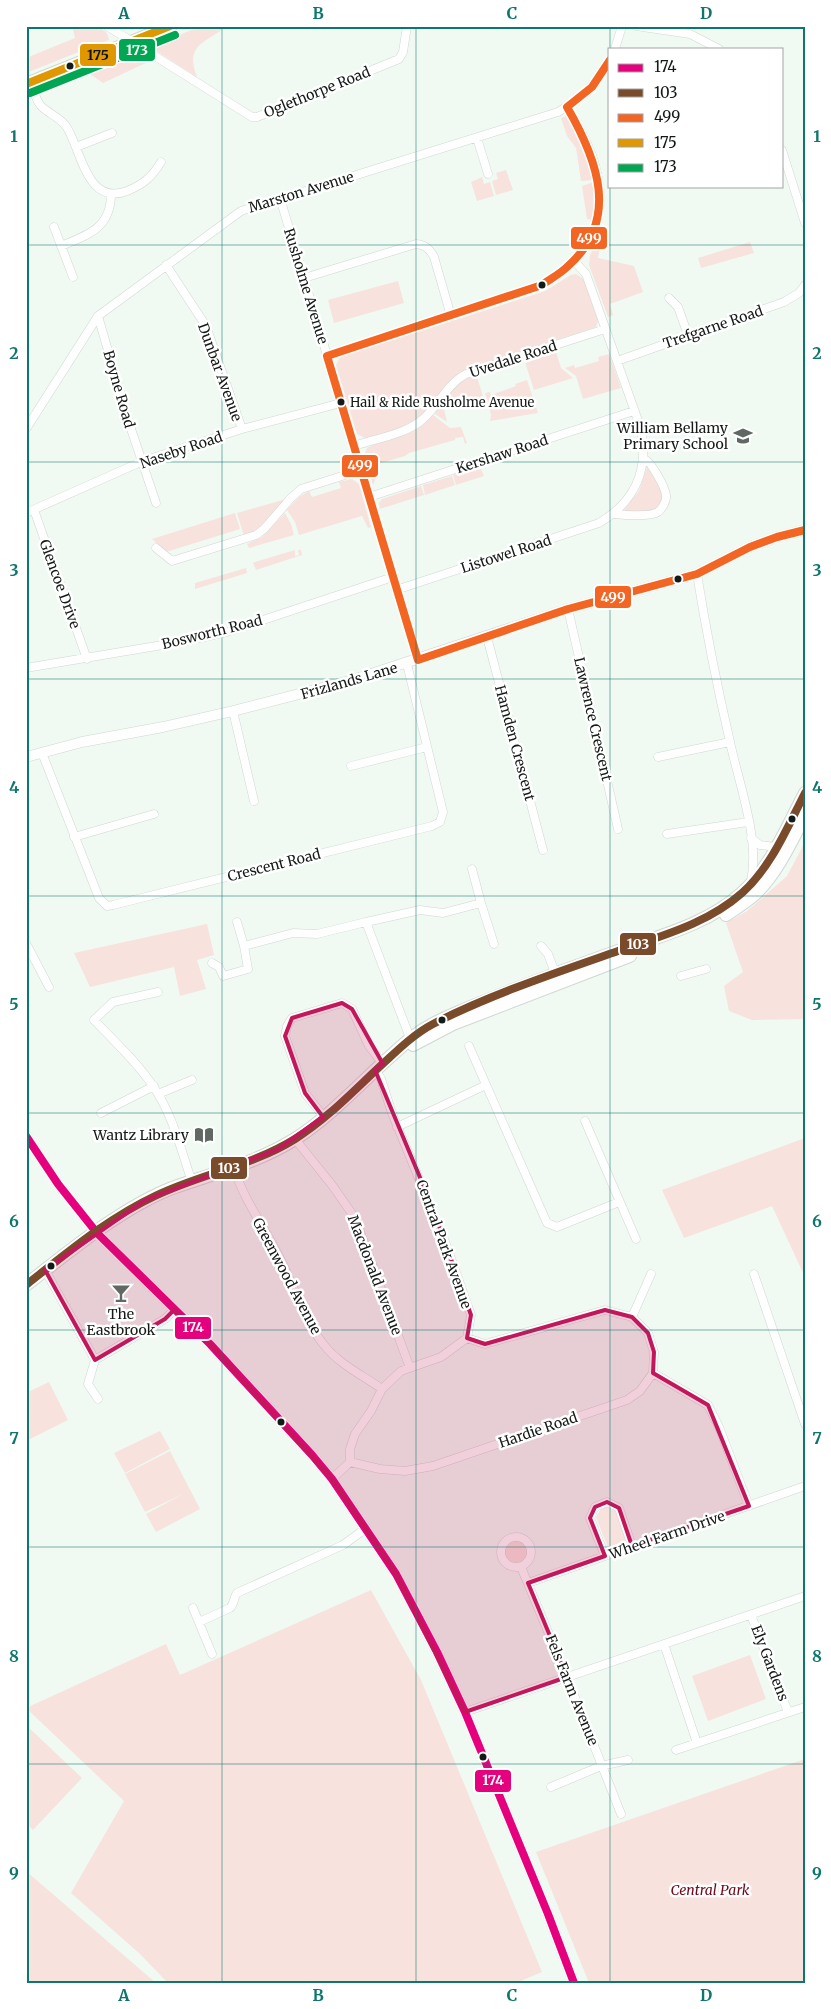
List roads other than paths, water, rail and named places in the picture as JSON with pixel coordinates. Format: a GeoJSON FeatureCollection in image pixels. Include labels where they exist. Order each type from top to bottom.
{"type":"FeatureCollection","features":[{"type":"Feature","properties":{"kind":"main road"},"geometry":{"type":"LineString","coordinates":[[28,84],[171,26]]}},
{"type":"Feature","properties":{"kind":"main road"},"geometry":{"type":"LineString","coordinates":[[26,1285],[97,1232],[145,1200],[172,1188],[234,1168],[296,1139],[410,1038],[453,1014],[555,973],[685,927],[707,917],[730,903],[750,885],[776,847],[805,793]]}},
{"type":"Feature","properties":{"kind":"main road"},"geometry":{"type":"LineString","coordinates":[[396,1051],[453,1024],[692,932],[724,916],[744,903],[763,886],[784,855],[805,815]]}},
{"type":"Feature","properties":{"kind":"street"},"geometry":{"type":"LineString","coordinates":[[107,26],[131,42]]}},
{"type":"Feature","properties":{"kind":"street","name":"Oglethorpe Road"},"geometry":{"type":"LineString","coordinates":[[131,42],[252,117],[399,59],[403,52],[407,26]]}},
{"type":"Feature","properties":{"kind":"street"},"geometry":{"type":"LineString","coordinates":[[615,48],[622,26]]}},
{"type":"Feature","properties":{"kind":"street"},"geometry":{"type":"LineString","coordinates":[[636,26],[690,34],[717,48]]}},
{"type":"Feature","properties":{"kind":"street","name":"Marston Avenue"},"geometry":{"type":"LineString","coordinates":[[26,429],[98,316],[241,211],[545,117],[567,107],[592,87],[608,63]]}},
{"type":"Feature","properties":{"kind":"street"},"geometry":{"type":"LineString","coordinates":[[28,84],[40,106],[65,124],[88,176],[94,183],[111,194],[119,194],[140,186],[152,177],[161,162]]}},
{"type":"Feature","properties":{"kind":"street"},"geometry":{"type":"LineString","coordinates":[[327,356],[542,285],[559,276],[575,262],[590,242],[598,222],[600,183],[587,142],[567,107]]}},
{"type":"Feature","properties":{"kind":"street"},"geometry":{"type":"LineString","coordinates":[[76,147],[112,133]]}},
{"type":"Feature","properties":{"kind":"street"},"geometry":{"type":"LineString","coordinates":[[477,138],[488,174]]}},
{"type":"Feature","properties":{"kind":"street"},"geometry":{"type":"LineString","coordinates":[[784,155],[805,223]]}},
{"type":"Feature","properties":{"kind":"street"},"geometry":{"type":"LineString","coordinates":[[61,246],[89,235],[107,218],[111,206],[111,194]]}},
{"type":"Feature","properties":{"kind":"street","name":"Rusholme Avenue"},"geometry":{"type":"LineString","coordinates":[[280,198],[418,660]]}},
{"type":"Feature","properties":{"kind":"street"},"geometry":{"type":"LineString","coordinates":[[54,228],[73,277]]}},
{"type":"Feature","properties":{"kind":"street"},"geometry":{"type":"LineString","coordinates":[[304,278],[416,244],[423,245],[430,250],[434,257],[451,316]]}},
{"type":"Feature","properties":{"kind":"street","name":"Listowel Road"},"geometry":{"type":"LineString","coordinates":[[396,590],[599,523],[614,514],[632,493],[638,481],[644,459],[643,440],[586,274],[575,262]]}},
{"type":"Feature","properties":{"kind":"street","name":"Dunbar Avenue"},"geometry":{"type":"LineString","coordinates":[[166,265],[206,326],[242,429]]}},
{"type":"Feature","properties":{"kind":"street","name":"Trefgarne Road"},"geometry":{"type":"LineString","coordinates":[[616,361],[784,302],[799,293],[805,285]]}},
{"type":"Feature","properties":{"kind":"street"},"geometry":{"type":"LineString","coordinates":[[669,298],[678,307],[688,335]]}},
{"type":"Feature","properties":{"kind":"street","name":"Boyne Road"},"geometry":{"type":"LineString","coordinates":[[98,316],[129,423],[156,503]]}},
{"type":"Feature","properties":{"kind":"street","name":"Uvedale Road"},"geometry":{"type":"LineString","coordinates":[[354,446],[414,426],[430,412],[452,384],[466,374],[605,329]]}},
{"type":"Feature","properties":{"kind":"street","name":"Naseby Road"},"geometry":{"type":"LineString","coordinates":[[30,511],[142,462],[242,429],[341,403]]}},
{"type":"Feature","properties":{"kind":"street","name":"Kershaw Road"},"geometry":{"type":"LineString","coordinates":[[369,498],[634,411]]}},
{"type":"Feature","properties":{"kind":"street","name":"Listowel Road"},"geometry":{"type":"LineString","coordinates":[[614,514],[653,514],[661,509],[664,504],[666,492],[652,466],[644,459]]}},
{"type":"Feature","properties":{"kind":"street"},"geometry":{"type":"LineString","coordinates":[[156,548],[172,560],[251,537],[264,529],[291,498],[302,489],[361,470]]}},
{"type":"Feature","properties":{"kind":"street","name":"Glencoe Drive"},"geometry":{"type":"LineString","coordinates":[[30,511],[87,658]]}},
{"type":"Feature","properties":{"kind":"street","name":"Frizlands Lane"},"geometry":{"type":"LineString","coordinates":[[26,757],[82,742],[163,727],[320,690],[407,664],[568,609],[697,574],[750,547],[777,537],[805,530]]}},
{"type":"Feature","properties":{"kind":"street"},"geometry":{"type":"LineString","coordinates":[[697,574],[751,838],[752,873],[750,885]]}},
{"type":"Feature","properties":{"kind":"street","name":"Bosworth Road"},"geometry":{"type":"LineString","coordinates":[[26,668],[186,641],[227,632],[393,577]]}},
{"type":"Feature","properties":{"kind":"street","name":"Lawrence Crescent"},"geometry":{"type":"LineString","coordinates":[[568,609],[618,830]]}},
{"type":"Feature","properties":{"kind":"street","name":"Hamden Crescent"},"geometry":{"type":"LineString","coordinates":[[487,637],[543,850]]}},
{"type":"Feature","properties":{"kind":"street","name":"Crescent Road"},"geometry":{"type":"LineString","coordinates":[[42,753],[99,898],[107,906],[437,824],[442,818],[443,812],[407,664]]}},
{"type":"Feature","properties":{"kind":"street"},"geometry":{"type":"LineString","coordinates":[[233,711],[254,801]]}},
{"type":"Feature","properties":{"kind":"street"},"geometry":{"type":"LineString","coordinates":[[658,757],[730,742]]}},
{"type":"Feature","properties":{"kind":"street"},"geometry":{"type":"LineString","coordinates":[[351,766],[427,748]]}},
{"type":"Feature","properties":{"kind":"street"},"geometry":{"type":"LineString","coordinates":[[74,837],[154,814]]}},
{"type":"Feature","properties":{"kind":"street"},"geometry":{"type":"LineString","coordinates":[[667,834],[748,822]]}},
{"type":"Feature","properties":{"kind":"street"},"geometry":{"type":"LineString","coordinates":[[751,838],[760,845],[776,847]]}},
{"type":"Feature","properties":{"kind":"street"},"geometry":{"type":"LineString","coordinates":[[472,869],[494,944]]}},
{"type":"Feature","properties":{"kind":"street"},"geometry":{"type":"LineString","coordinates":[[244,946],[293,933],[317,934],[420,910],[443,913],[481,903]]}},
{"type":"Feature","properties":{"kind":"street"},"geometry":{"type":"LineString","coordinates":[[212,963],[219,966],[223,976],[248,968],[237,922]]}},
{"type":"Feature","properties":{"kind":"street"},"geometry":{"type":"LineString","coordinates":[[366,922],[410,1038]]}},
{"type":"Feature","properties":{"kind":"street"},"geometry":{"type":"LineString","coordinates":[[26,943],[49,987]]}},
{"type":"Feature","properties":{"kind":"street"},"geometry":{"type":"LineString","coordinates":[[541,946],[548,954],[555,973]]}},
{"type":"Feature","properties":{"kind":"street"},"geometry":{"type":"LineString","coordinates":[[681,976],[706,969]]}},
{"type":"Feature","properties":{"kind":"street"},"geometry":{"type":"LineString","coordinates":[[158,992],[113,1002],[94,1020],[154,1086],[180,1140],[192,1182]]}},
{"type":"Feature","properties":{"kind":"street","name":"Central Park Avenue"},"geometry":{"type":"LineString","coordinates":[[323,1116],[305,1093],[285,1036],[287,1026],[292,1018],[342,1003],[352,1009],[379,1067],[397,1127],[432,1206],[470,1315],[467,1338]]}},
{"type":"Feature","properties":{"kind":"street"},"geometry":{"type":"LineString","coordinates":[[469,1046],[546,1223],[557,1227],[619,1202]]}},
{"type":"Feature","properties":{"kind":"street"},"geometry":{"type":"LineString","coordinates":[[158,1094],[192,1080]]}},
{"type":"Feature","properties":{"kind":"street"},"geometry":{"type":"LineString","coordinates":[[397,1127],[486,1085]]}},
{"type":"Feature","properties":{"kind":"street"},"geometry":{"type":"LineString","coordinates":[[101,1113],[154,1086]]}},
{"type":"Feature","properties":{"kind":"street"},"geometry":{"type":"LineString","coordinates":[[585,1121],[636,1239]]}},
{"type":"Feature","properties":{"kind":"street"},"geometry":{"type":"LineString","coordinates":[[26,1136],[58,1184],[97,1232],[210,1344],[332,1479],[396,1574],[438,1652],[465,1712],[548,1914],[574,1983]]}},
{"type":"Feature","properties":{"kind":"street","name":"Macdonald Avenue"},"geometry":{"type":"LineString","coordinates":[[296,1139],[355,1218],[410,1368]]}},
{"type":"Feature","properties":{"kind":"street","name":"Greenwood Avenue"},"geometry":{"type":"LineString","coordinates":[[234,1168],[250,1205],[284,1266],[295,1296],[323,1344],[342,1363],[382,1388]]}},
{"type":"Feature","properties":{"kind":"street"},"geometry":{"type":"LineString","coordinates":[[45,1270],[95,1360]]}},
{"type":"Feature","properties":{"kind":"street"},"geometry":{"type":"LineString","coordinates":[[632,1317],[651,1274]]}},
{"type":"Feature","properties":{"kind":"street"},"geometry":{"type":"LineString","coordinates":[[754,1274],[805,1424]]}},
{"type":"Feature","properties":{"kind":"street"},"geometry":{"type":"LineString","coordinates":[[98,1399],[88,1384],[95,1360],[165,1319],[174,1310]]}},
{"type":"Feature","properties":{"kind":"street"},"geometry":{"type":"LineString","coordinates":[[332,1479],[350,1462],[350,1449],[355,1434],[371,1411],[382,1388],[402,1371],[441,1357],[467,1338],[485,1344],[605,1310],[632,1317],[648,1333],[654,1352],[653,1373],[708,1405],[719,1427],[749,1506]]}},
{"type":"Feature","properties":{"kind":"street","name":"Hardie Road"},"geometry":{"type":"LineString","coordinates":[[350,1462],[380,1469],[405,1471],[433,1466],[627,1400],[640,1391],[653,1373]]}},
{"type":"Feature","properties":{"kind":"street","name":"Wheel Farm Drive"},"geometry":{"type":"LineString","coordinates":[[528,1582],[805,1486]]}},
{"type":"Feature","properties":{"kind":"street"},"geometry":{"type":"LineString","coordinates":[[605,1556],[590,1518],[594,1507],[607,1502],[619,1508],[632,1546]]}},
{"type":"Feature","properties":{"kind":"street"},"geometry":{"type":"LineString","coordinates":[[198,1622],[230,1608],[237,1593],[343,1545],[365,1528]]}},
{"type":"Feature","properties":{"kind":"street"},"geometry":{"type":"LineString","coordinates":[[510,1538],[523,1539],[530,1548],[530,1558],[521,1567],[511,1567],[502,1560],[500,1549],[502,1544],[510,1538]]}},
{"type":"Feature","properties":{"kind":"street","name":"Fels Farm Avenue"},"geometry":{"type":"LineString","coordinates":[[521,1567],[621,1814]]}},
{"type":"Feature","properties":{"kind":"street"},"geometry":{"type":"LineString","coordinates":[[465,1712],[805,1596]]}},
{"type":"Feature","properties":{"kind":"street"},"geometry":{"type":"LineString","coordinates":[[193,1608],[212,1654]]}},
{"type":"Feature","properties":{"kind":"street","name":"Ely Gardens"},"geometry":{"type":"LineString","coordinates":[[751,1615],[788,1712]]}},
{"type":"Feature","properties":{"kind":"street"},"geometry":{"type":"LineString","coordinates":[[664,1644],[697,1743]]}},
{"type":"Feature","properties":{"kind":"street"},"geometry":{"type":"LineString","coordinates":[[676,1750],[805,1706]]}},
{"type":"Feature","properties":{"kind":"street"},"geometry":{"type":"LineString","coordinates":[[551,1787],[602,1766],[628,1760]]}},
{"type":"Feature","properties":{"kind":"place","name":"Hail & Ride Rusholme Avenue"},"geometry":{"type":"Point","coordinates":[341,402]}},
{"type":"Feature","properties":{"kind":"place","name":"William Bellamy Primary School"},"geometry":{"type":"Point","coordinates":[743,436]}},
{"type":"Feature","properties":{"kind":"place","name":"Wantz Library"},"geometry":{"type":"Point","coordinates":[204,1135]}},
{"type":"Feature","properties":{"kind":"place","name":"The Eastbrook"},"geometry":{"type":"Point","coordinates":[121,1293]}},
{"type":"Feature","properties":{"kind":"park label","name":"Central Park"},"geometry":{"type":"Point","coordinates":[710,1890]}}]}
